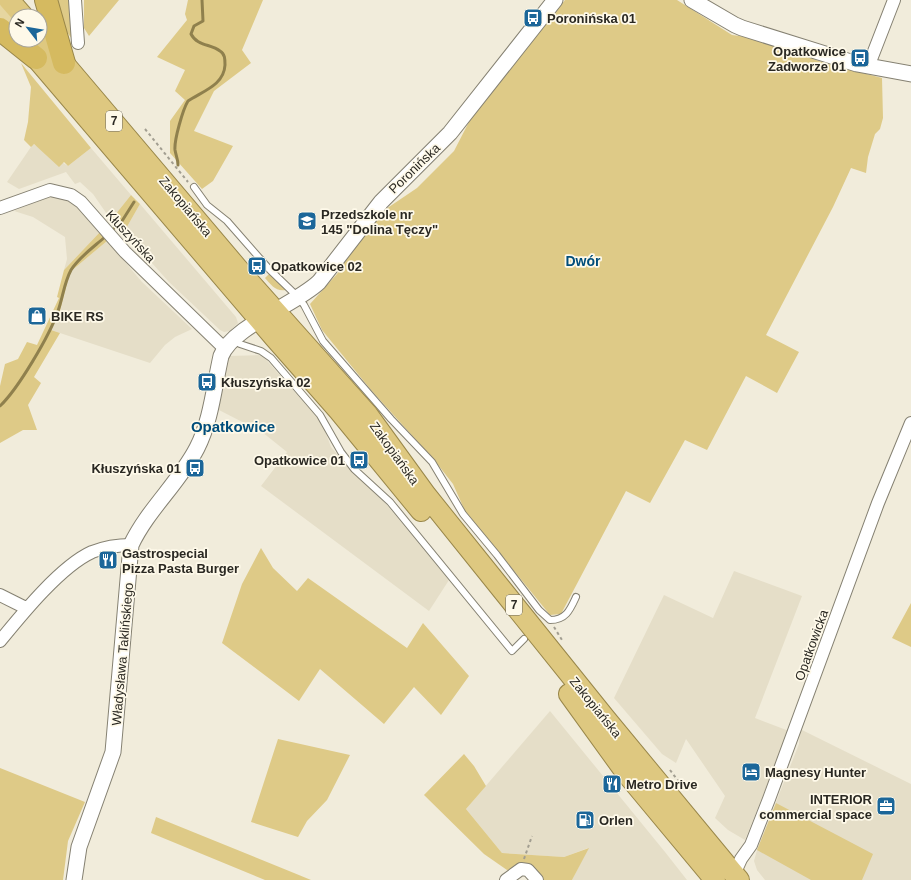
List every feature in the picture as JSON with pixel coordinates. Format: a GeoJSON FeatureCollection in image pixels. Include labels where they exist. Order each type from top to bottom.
{"type":"FeatureCollection","features":[{"type":"Feature","properties":{"kind":"highway"},"geometry":{"type":"LineString","coordinates":[[9,0],[16,8]]}},
{"type":"Feature","properties":{"kind":"highway"},"geometry":{"type":"LineString","coordinates":[[46,0],[64,63]]}},
{"type":"Feature","properties":{"kind":"highway"},"geometry":{"type":"LineString","coordinates":[[0,29],[31,49]]}},
{"type":"Feature","properties":{"kind":"highway","name":"Zakopiańska"},"geometry":{"type":"LineString","coordinates":[[48,44],[245,277],[277,311],[368,415],[426,495],[735,878]]}},
{"type":"Feature","properties":{"kind":"highway","name":"Zakopiańska"},"geometry":{"type":"LineString","coordinates":[[31,49],[260,321],[351,425],[518,645],[580,708],[626,773],[715,880]]}},
{"type":"Feature","properties":{"kind":"main road"},"geometry":{"type":"LineString","coordinates":[[0,9],[8,19]]}},
{"type":"Feature","properties":{"kind":"street"},"geometry":{"type":"LineString","coordinates":[[75,0],[78,43]]}},
{"type":"Feature","properties":{"kind":"street","name":"Poronińska"},"geometry":{"type":"LineString","coordinates":[[260,321],[319,282],[380,202],[450,133],[555,0]]}},
{"type":"Feature","properties":{"kind":"street"},"geometry":{"type":"LineString","coordinates":[[692,0],[735,25],[800,47],[868,67],[911,74]]}},
{"type":"Feature","properties":{"kind":"street"},"geometry":{"type":"LineString","coordinates":[[868,67],[894,0]]}},
{"type":"Feature","properties":{"kind":"street","name":"Kłuszyńska"},"geometry":{"type":"LineString","coordinates":[[0,208],[50,190],[62,192],[81,202],[125,252],[229,344]]}},
{"type":"Feature","properties":{"kind":"street"},"geometry":{"type":"LineString","coordinates":[[229,344],[260,321]]}},
{"type":"Feature","properties":{"kind":"street","name":"Władysława Taklińskiego"},"geometry":{"type":"LineString","coordinates":[[74,880],[79,847],[113,752],[131,545],[139,527],[186,466],[197,448],[205,429],[221,356],[229,344]]}},
{"type":"Feature","properties":{"kind":"street","name":"Opatkowicka"},"geometry":{"type":"LineString","coordinates":[[735,878],[751,844],[799,721],[878,503],[911,423]]}},
{"type":"Feature","properties":{"kind":"street"},"geometry":{"type":"LineString","coordinates":[[0,641],[26,608],[70,566],[90,553],[114,545],[131,545]]}},
{"type":"Feature","properties":{"kind":"street"},"geometry":{"type":"LineString","coordinates":[[0,595],[26,608]]}},
{"type":"Feature","properties":{"kind":"street"},"geometry":{"type":"LineString","coordinates":[[506,880],[521,869],[528,870],[537,880]]}},
{"type":"Feature","properties":{"kind":"lane"},"geometry":{"type":"LineString","coordinates":[[194,187],[207,205],[227,221],[270,270],[298,297],[304,305],[323,341],[391,419],[432,462],[451,491],[463,514],[497,555],[539,610],[550,620],[559,620],[569,612],[576,597]]}},
{"type":"Feature","properties":{"kind":"lane"},"geometry":{"type":"LineString","coordinates":[[229,344],[240,344],[261,351],[271,358],[320,415],[341,452],[354,469],[390,502],[518,645]]}},
{"type":"Feature","properties":{"kind":"path"},"geometry":{"type":"LineString","coordinates":[[144,129],[177,170],[194,187]]}},
{"type":"Feature","properties":{"kind":"path"},"geometry":{"type":"LineString","coordinates":[[670,770],[679,782]]}},
{"type":"Feature","properties":{"kind":"path"},"geometry":{"type":"LineString","coordinates":[[521,869],[532,836]]}},
{"type":"Feature","properties":{"kind":"shaded area"},"geometry":{"type":"Polygon","coordinates":[[[54,0],[71,0],[72,39],[58,20],[54,0]]]}},
{"type":"Feature","properties":{"kind":"shaded area"},"geometry":{"type":"Polygon","coordinates":[[[84,0],[119,0],[89,36],[84,28],[84,0]]]}},
{"type":"Feature","properties":{"kind":"shaded area"},"geometry":{"type":"Polygon","coordinates":[[[188,0],[263,0],[242,50],[251,63],[214,91],[194,131],[233,146],[213,181],[202,189],[170,153],[170,121],[185,100],[175,91],[185,70],[157,57],[187,20],[185,14],[188,0]]]}},
{"type":"Feature","properties":{"kind":"shaded area"},"geometry":{"type":"Polygon","coordinates":[[[565,0],[677,0],[732,35],[747,37],[828,64],[882,78],[883,118],[880,129],[875,134],[868,157],[866,173],[851,168],[833,207],[766,335],[799,352],[777,393],[746,376],[707,450],[685,440],[650,503],[626,491],[561,614],[550,615],[465,511],[453,484],[435,461],[371,390],[322,330],[310,304],[337,274],[366,229],[380,213],[417,188],[454,151],[471,118],[565,0]]]}},
{"type":"Feature","properties":{"kind":"shaded area"},"geometry":{"type":"Polygon","coordinates":[[[21,63],[91,148],[68,166],[64,162],[59,167],[34,144],[31,147],[24,140],[28,122],[31,87],[21,63]]]}},
{"type":"Feature","properties":{"kind":"shaded area"},"geometry":{"type":"Polygon","coordinates":[[[33,144],[68,166],[91,148],[131,195],[111,220],[93,194],[80,182],[75,184],[66,172],[19,189],[7,182],[33,144]]]}},
{"type":"Feature","properties":{"kind":"shaded area"},"geometry":{"type":"Polygon","coordinates":[[[131,195],[140,204],[124,232],[111,220],[131,195]]]}},
{"type":"Feature","properties":{"kind":"shaded area"},"geometry":{"type":"Polygon","coordinates":[[[52,197],[62,198],[77,205],[100,232],[64,270],[67,259],[65,237],[33,217],[14,211],[42,199],[52,197]]]}},
{"type":"Feature","properties":{"kind":"shaded area"},"geometry":{"type":"Polygon","coordinates":[[[140,204],[236,317],[238,323],[230,331],[224,332],[220,330],[169,282],[124,232],[140,204]]]}},
{"type":"Feature","properties":{"kind":"shaded area"},"geometry":{"type":"Polygon","coordinates":[[[100,232],[107,241],[70,272],[60,311],[51,330],[60,333],[34,377],[41,383],[28,405],[37,430],[23,430],[0,443],[0,386],[5,364],[18,359],[27,342],[37,345],[59,298],[57,297],[64,270],[100,232]]]}},
{"type":"Feature","properties":{"kind":"shaded area"},"geometry":{"type":"Polygon","coordinates":[[[107,241],[142,282],[192,329],[175,337],[165,345],[150,363],[51,330],[60,311],[70,272],[107,241]]]}},
{"type":"Feature","properties":{"kind":"shaded area"},"geometry":{"type":"Polygon","coordinates":[[[269,274],[286,290],[279,290],[272,285],[265,278],[269,274]]]}},
{"type":"Feature","properties":{"kind":"shaded area"},"geometry":{"type":"Polygon","coordinates":[[[262,355],[322,423],[331,447],[347,466],[386,504],[449,580],[429,611],[261,486],[287,452],[262,432],[217,409],[229,356],[262,355]]]}},
{"type":"Feature","properties":{"kind":"shaded area"},"geometry":{"type":"Polygon","coordinates":[[[261,548],[273,568],[297,591],[308,578],[407,648],[423,623],[469,676],[441,715],[414,687],[384,724],[320,669],[299,701],[222,643],[242,584],[261,548]]]}},
{"type":"Feature","properties":{"kind":"shaded area"},"geometry":{"type":"Polygon","coordinates":[[[734,571],[802,596],[755,718],[789,731],[745,840],[728,830],[715,818],[725,796],[686,739],[676,763],[662,754],[614,698],[664,595],[713,618],[734,571]]]}},
{"type":"Feature","properties":{"kind":"shaded area"},"geometry":{"type":"Polygon","coordinates":[[[911,603],[911,647],[892,638],[911,603]]]}},
{"type":"Feature","properties":{"kind":"shaded area"},"geometry":{"type":"Polygon","coordinates":[[[550,711],[687,880],[572,880],[588,848],[564,857],[502,853],[466,809],[550,711]]]}},
{"type":"Feature","properties":{"kind":"shaded area"},"geometry":{"type":"Polygon","coordinates":[[[800,729],[911,784],[911,880],[765,880],[757,870],[754,861],[757,850],[799,744],[800,729]]]}},
{"type":"Feature","properties":{"kind":"shaded area"},"geometry":{"type":"Polygon","coordinates":[[[278,739],[350,755],[327,800],[307,821],[298,837],[251,822],[278,739]]]}},
{"type":"Feature","properties":{"kind":"shaded area"},"geometry":{"type":"Polygon","coordinates":[[[464,754],[474,766],[486,786],[466,809],[502,853],[564,857],[589,848],[572,880],[541,880],[535,873],[510,873],[484,854],[424,795],[464,754]]]}},
{"type":"Feature","properties":{"kind":"shaded area"},"geometry":{"type":"Polygon","coordinates":[[[0,768],[85,802],[68,841],[63,880],[0,880],[0,768]]]}},
{"type":"Feature","properties":{"kind":"shaded area"},"geometry":{"type":"Polygon","coordinates":[[[776,803],[873,854],[862,880],[811,880],[757,850],[776,803]]]}},
{"type":"Feature","properties":{"kind":"shaded area"},"geometry":{"type":"Polygon","coordinates":[[[156,817],[311,880],[265,880],[151,833],[156,817]]]}},
{"type":"Feature","properties":{"kind":"waterway"},"geometry":{"type":"LineString","coordinates":[[178,165],[175,145],[179,125],[186,105],[188,101],[217,83],[224,72],[225,65],[222,52],[200,43],[191,34],[194,26],[203,21],[202,0]]}},
{"type":"Feature","properties":{"kind":"waterway"},"geometry":{"type":"LineString","coordinates":[[110,232],[122,221],[134,202]]}},
{"type":"Feature","properties":{"kind":"waterway"},"geometry":{"type":"LineString","coordinates":[[0,406],[16,387],[48,334],[58,311],[67,280],[74,265],[106,236]]}},
{"type":"Feature","properties":{"kind":"place","name":"Poronińska 01"},"geometry":{"type":"Point","coordinates":[533,18]}},
{"type":"Feature","properties":{"kind":"place","name":"Opatkowice Zadworze 01"},"geometry":{"type":"Point","coordinates":[860,58]}},
{"type":"Feature","properties":{"kind":"place","name":"Przedszkole nr 145 \"Dolina Tęczy\""},"geometry":{"type":"Point","coordinates":[307,221]}},
{"type":"Feature","properties":{"kind":"place","name":"Opatkowice 02"},"geometry":{"type":"Point","coordinates":[257,266]}},
{"type":"Feature","properties":{"kind":"place","name":"BIKE RS"},"geometry":{"type":"Point","coordinates":[37,316]}},
{"type":"Feature","properties":{"kind":"place","name":"Kłuszyńska 02"},"geometry":{"type":"Point","coordinates":[207,382]}},
{"type":"Feature","properties":{"kind":"place","name":"Opatkowice 01"},"geometry":{"type":"Point","coordinates":[359,460]}},
{"type":"Feature","properties":{"kind":"place","name":"Kłuszyńska 01"},"geometry":{"type":"Point","coordinates":[195,468]}},
{"type":"Feature","properties":{"kind":"place","name":"Gastrospecial Pizza Pasta Burger"},"geometry":{"type":"Point","coordinates":[108,560]}},
{"type":"Feature","properties":{"kind":"place","name":"Magnesy Hunter"},"geometry":{"type":"Point","coordinates":[751,772]}},
{"type":"Feature","properties":{"kind":"place","name":"Metro Drive"},"geometry":{"type":"Point","coordinates":[612,784]}},
{"type":"Feature","properties":{"kind":"place","name":"INTERIOR commercial space"},"geometry":{"type":"Point","coordinates":[886,806]}},
{"type":"Feature","properties":{"kind":"place","name":"Orlen"},"geometry":{"type":"Point","coordinates":[585,820]}},
{"type":"Feature","properties":{"kind":"district","name":"Dwór"},"geometry":{"type":"Point","coordinates":[583,261]}},
{"type":"Feature","properties":{"kind":"district","name":"Opatkowice"},"geometry":{"type":"Point","coordinates":[233,427]}}]}
